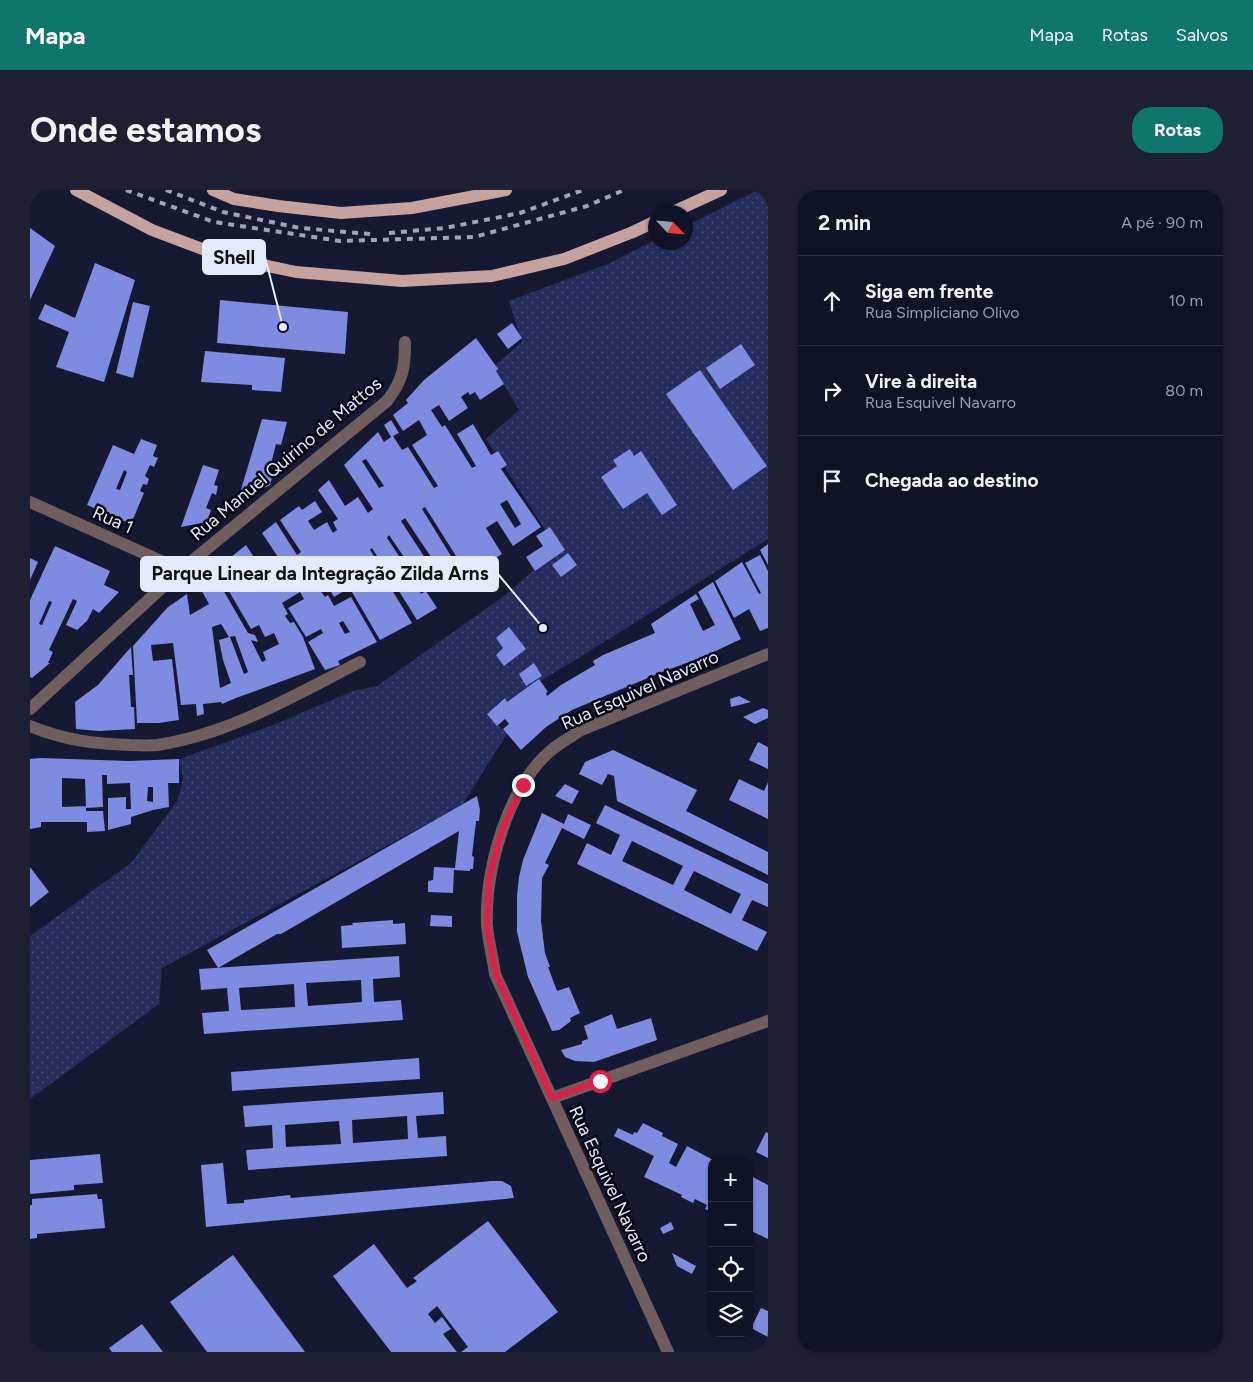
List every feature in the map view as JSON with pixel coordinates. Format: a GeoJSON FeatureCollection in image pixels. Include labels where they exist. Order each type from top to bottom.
{"type":"FeatureCollection","features":[{"type":"Feature","properties":{"kind":"main road"},"geometry":{"type":"LineString","coordinates":[[76,190],[152,230],[221,256],[296,272],[402,281],[492,276],[564,259],[648,225]]}},
{"type":"Feature","properties":{"kind":"main road"},"geometry":{"type":"LineString","coordinates":[[213,190],[236,194],[278,206],[341,213],[412,208],[506,190]]}},
{"type":"Feature","properties":{"kind":"main road"},"geometry":{"type":"LineString","coordinates":[[688,205],[721,190]]}},
{"type":"Feature","properties":{"kind":"street","name":"Rua Manuel Quirino de Mattos"},"geometry":{"type":"LineString","coordinates":[[30,709],[181,570],[388,401],[398,387],[403,374],[404,342]]}},
{"type":"Feature","properties":{"kind":"street","name":"Rua 1"},"geometry":{"type":"LineString","coordinates":[[30,502],[181,570]]}},
{"type":"Feature","properties":{"kind":"street","name":"Rua Esquivel Navarro"},"geometry":{"type":"LineString","coordinates":[[668,1352],[496,974],[487,926],[489,878],[502,830],[523,785],[536,767],[553,749],[579,731],[768,654]]}},
{"type":"Feature","properties":{"kind":"street"},"geometry":{"type":"LineString","coordinates":[[30,726],[53,736],[96,744],[155,746],[204,734],[248,718],[360,662]]}},
{"type":"Feature","properties":{"kind":"street"},"geometry":{"type":"LineString","coordinates":[[552,1098],[768,1021]]}},
{"type":"Feature","properties":{"kind":"shaded area"},"geometry":{"type":"Polygon","coordinates":[[[758,190],[768,190],[768,539],[487,713],[507,734],[462,805],[162,968],[159,1004],[30,1099],[30,936],[131,863],[178,800],[183,778],[179,759],[271,726],[353,691],[377,686],[504,596],[558,549],[486,439],[519,410],[493,367],[522,342],[509,301],[610,263],[648,244],[648,250],[693,250],[693,222],[758,190]]]}},
{"type":"Feature","properties":{"kind":"building"},"geometry":{"type":"Polygon","coordinates":[[[30,228],[55,246],[30,300],[30,228]]]}},
{"type":"Feature","properties":{"kind":"building"},"geometry":{"type":"Polygon","coordinates":[[[95,263],[135,280],[104,382],[56,367],[69,332],[38,319],[45,304],[75,318],[95,263]]]}},
{"type":"Feature","properties":{"kind":"building"},"geometry":{"type":"Polygon","coordinates":[[[220,300],[348,312],[345,354],[217,343],[220,300]]]}},
{"type":"Feature","properties":{"kind":"building"},"geometry":{"type":"Polygon","coordinates":[[[133,302],[150,306],[133,378],[116,373],[133,302]]]}},
{"type":"Feature","properties":{"kind":"building"},"geometry":{"type":"Polygon","coordinates":[[[512,323],[522,338],[508,349],[497,334],[512,323]]]}},
{"type":"Feature","properties":{"kind":"building"},"geometry":{"type":"Polygon","coordinates":[[[476,338],[498,369],[496,371],[504,384],[480,400],[475,392],[470,395],[468,392],[461,397],[468,408],[449,421],[439,405],[431,410],[442,427],[445,425],[472,468],[476,466],[457,434],[473,424],[491,455],[498,451],[507,465],[501,469],[541,527],[513,546],[497,521],[486,528],[502,554],[468,575],[425,507],[422,509],[467,582],[453,590],[405,518],[401,521],[429,564],[415,574],[421,583],[417,586],[421,594],[426,591],[437,608],[417,620],[372,548],[370,550],[381,567],[366,577],[355,559],[338,569],[349,588],[334,597],[313,561],[309,563],[322,586],[319,589],[325,597],[328,595],[334,606],[351,597],[377,642],[338,661],[340,665],[325,670],[308,642],[323,633],[321,629],[306,637],[288,608],[304,599],[300,592],[282,603],[288,614],[285,616],[290,623],[294,622],[303,637],[315,669],[222,704],[221,702],[203,704],[204,714],[197,716],[196,704],[181,705],[173,643],[151,645],[153,661],[172,659],[179,720],[159,723],[137,723],[133,646],[168,607],[187,594],[190,615],[209,604],[199,586],[215,576],[248,633],[255,635],[258,642],[251,640],[262,662],[266,660],[263,652],[279,644],[274,633],[265,637],[259,625],[251,629],[216,569],[246,545],[261,568],[278,557],[262,533],[276,522],[297,555],[301,552],[280,520],[299,506],[302,510],[315,501],[322,512],[308,521],[314,530],[327,522],[333,533],[337,530],[333,522],[338,519],[318,490],[329,480],[345,506],[358,497],[368,513],[373,509],[344,465],[378,432],[384,442],[391,437],[384,425],[391,420],[399,433],[393,436],[402,450],[408,447],[434,488],[438,486],[412,445],[427,435],[419,420],[403,431],[393,415],[408,403],[406,400],[424,380],[476,338]],[[366,459],[362,461],[379,488],[384,486],[366,459]],[[507,500],[500,504],[515,528],[521,524],[507,500]],[[389,535],[387,538],[401,559],[404,557],[389,535]],[[343,621],[339,623],[345,634],[350,632],[343,621]],[[221,624],[212,627],[220,688],[231,683],[223,660],[219,640],[229,637],[221,624]],[[235,636],[229,637],[244,674],[248,672],[235,636]]]}},
{"type":"Feature","properties":{"kind":"building"},"geometry":{"type":"Polygon","coordinates":[[[741,344],[755,365],[720,389],[706,368],[741,344]]]}},
{"type":"Feature","properties":{"kind":"building"},"geometry":{"type":"Polygon","coordinates":[[[205,351],[285,358],[281,392],[252,390],[252,385],[201,382],[205,351]]]}},
{"type":"Feature","properties":{"kind":"building"},"geometry":{"type":"Polygon","coordinates":[[[700,370],[767,466],[733,490],[666,394],[700,370]]]}},
{"type":"Feature","properties":{"kind":"building"},"geometry":{"type":"Polygon","coordinates":[[[262,419],[287,422],[281,445],[276,444],[269,472],[273,473],[270,485],[237,503],[262,419]]]}},
{"type":"Feature","properties":{"kind":"building"},"geometry":{"type":"Polygon","coordinates":[[[141,439],[157,445],[153,456],[158,458],[154,467],[150,465],[145,476],[149,479],[147,485],[143,484],[140,491],[144,493],[131,524],[87,505],[113,445],[134,454],[141,439]],[[124,470],[116,489],[120,490],[127,472],[124,470]]]}},
{"type":"Feature","properties":{"kind":"building"},"geometry":{"type":"Polygon","coordinates":[[[630,449],[634,456],[641,451],[677,505],[662,515],[647,493],[623,509],[601,477],[617,466],[613,460],[630,449]]]}},
{"type":"Feature","properties":{"kind":"building"},"geometry":{"type":"Polygon","coordinates":[[[203,465],[219,470],[214,485],[218,486],[216,495],[212,493],[206,508],[211,510],[207,522],[181,527],[203,465]]]}},
{"type":"Feature","properties":{"kind":"building"},"geometry":{"type":"Polygon","coordinates":[[[550,527],[565,550],[535,571],[526,557],[543,546],[536,536],[550,527]]]}},
{"type":"Feature","properties":{"kind":"building"},"geometry":{"type":"Polygon","coordinates":[[[768,544],[768,565],[760,550],[768,544]]]}},
{"type":"Feature","properties":{"kind":"building"},"geometry":{"type":"Polygon","coordinates":[[[55,546],[110,571],[104,585],[119,592],[99,613],[93,609],[87,621],[77,630],[66,625],[77,601],[73,599],[49,650],[53,652],[48,663],[50,663],[32,678],[30,677],[30,600],[55,546]],[[49,601],[39,624],[42,625],[52,602],[49,601]]]}},
{"type":"Feature","properties":{"kind":"building"},"geometry":{"type":"Polygon","coordinates":[[[568,553],[577,565],[561,577],[552,565],[568,553]]]}},
{"type":"Feature","properties":{"kind":"building"},"geometry":{"type":"Polygon","coordinates":[[[760,555],[768,571],[768,628],[760,631],[749,609],[734,618],[715,581],[742,562],[759,594],[761,593],[745,563],[760,555]]]}},
{"type":"Feature","properties":{"kind":"building"},"geometry":{"type":"Polygon","coordinates":[[[30,558],[38,562],[30,580],[30,558]]]}},
{"type":"Feature","properties":{"kind":"building"},"geometry":{"type":"Polygon","coordinates":[[[383,575],[412,623],[380,640],[349,587],[366,577],[370,583],[383,575]]]}},
{"type":"Feature","properties":{"kind":"building"},"geometry":{"type":"Polygon","coordinates":[[[713,582],[741,639],[703,657],[572,710],[546,727],[521,750],[503,729],[509,724],[505,719],[497,726],[487,714],[505,698],[507,702],[539,679],[548,692],[546,693],[547,696],[561,685],[595,665],[593,661],[603,655],[655,633],[651,624],[696,594],[699,599],[690,604],[703,631],[715,625],[698,592],[713,582]]]}},
{"type":"Feature","properties":{"kind":"building"},"geometry":{"type":"Polygon","coordinates":[[[509,627],[526,649],[504,666],[496,655],[503,648],[496,638],[509,627]]]}},
{"type":"Feature","properties":{"kind":"building"},"geometry":{"type":"Polygon","coordinates":[[[131,647],[133,675],[129,675],[131,707],[134,707],[135,729],[99,731],[76,729],[75,702],[98,685],[131,647]]]}},
{"type":"Feature","properties":{"kind":"building"},"geometry":{"type":"Polygon","coordinates":[[[534,663],[542,676],[526,686],[519,674],[534,663]]]}},
{"type":"Feature","properties":{"kind":"building"},"geometry":{"type":"Polygon","coordinates":[[[739,696],[751,702],[731,707],[730,699],[739,696]]]}},
{"type":"Feature","properties":{"kind":"building"},"geometry":{"type":"Polygon","coordinates":[[[763,708],[768,710],[768,718],[755,724],[743,717],[763,708]]]}},
{"type":"Feature","properties":{"kind":"building"},"geometry":{"type":"Polygon","coordinates":[[[758,742],[768,747],[768,769],[749,760],[758,742]]]}},
{"type":"Feature","properties":{"kind":"building"},"geometry":{"type":"Polygon","coordinates":[[[613,750],[697,790],[686,811],[768,852],[768,875],[617,801],[614,776],[608,774],[602,785],[579,774],[585,762],[613,750]]]}},
{"type":"Feature","properties":{"kind":"building"},"geometry":{"type":"Polygon","coordinates":[[[30,759],[129,761],[179,759],[179,783],[168,783],[169,807],[131,817],[131,824],[108,830],[108,798],[126,797],[126,809],[131,809],[130,783],[107,784],[107,775],[102,775],[103,807],[86,808],[86,811],[103,811],[105,831],[87,832],[87,822],[41,822],[41,827],[30,829],[30,759]],[[62,778],[62,807],[86,806],[85,779],[62,778]],[[148,787],[147,801],[153,802],[153,787],[148,787]]]}},
{"type":"Feature","properties":{"kind":"building"},"geometry":{"type":"Polygon","coordinates":[[[739,779],[764,791],[768,782],[768,819],[729,800],[739,779]]]}},
{"type":"Feature","properties":{"kind":"building"},"geometry":{"type":"Polygon","coordinates":[[[565,784],[579,791],[572,804],[555,796],[565,784]]]}},
{"type":"Feature","properties":{"kind":"building"},"geometry":{"type":"Polygon","coordinates":[[[477,796],[480,810],[479,821],[476,821],[472,856],[474,857],[473,869],[470,869],[470,871],[454,870],[453,893],[428,892],[428,881],[433,880],[434,867],[455,868],[459,831],[281,934],[277,934],[218,968],[207,950],[477,796]]]}},
{"type":"Feature","properties":{"kind":"building"},"geometry":{"type":"Polygon","coordinates":[[[605,805],[768,884],[768,907],[752,900],[742,920],[767,932],[757,951],[577,864],[587,843],[611,855],[620,835],[596,823],[605,805]],[[632,841],[622,861],[673,885],[683,866],[632,841]],[[694,871],[684,890],[731,914],[741,894],[694,871]]]}},
{"type":"Feature","properties":{"kind":"building"},"geometry":{"type":"Polygon","coordinates":[[[542,813],[564,824],[568,814],[591,825],[584,839],[562,828],[545,863],[549,865],[542,878],[541,921],[545,953],[550,967],[548,967],[557,991],[569,987],[580,1013],[570,1018],[571,1021],[559,1030],[552,1031],[528,977],[517,932],[519,877],[523,860],[542,813]]]}},
{"type":"Feature","properties":{"kind":"building"},"geometry":{"type":"Polygon","coordinates":[[[30,867],[49,892],[30,907],[30,867]]]}},
{"type":"Feature","properties":{"kind":"building"},"geometry":{"type":"Polygon","coordinates":[[[431,915],[452,916],[452,927],[430,926],[431,915]]]}},
{"type":"Feature","properties":{"kind":"building"},"geometry":{"type":"Polygon","coordinates":[[[393,920],[393,924],[405,923],[406,944],[342,948],[341,926],[353,925],[352,923],[393,920]]]}},
{"type":"Feature","properties":{"kind":"building"},"geometry":{"type":"Polygon","coordinates":[[[399,956],[400,977],[373,979],[374,1002],[401,1000],[403,1020],[204,1034],[202,1013],[229,1011],[227,988],[201,990],[199,969],[399,956]],[[361,980],[306,983],[308,1006],[362,1002],[361,980]],[[294,984],[239,988],[241,1010],[295,1007],[294,984]]]}},
{"type":"Feature","properties":{"kind":"building"},"geometry":{"type":"Polygon","coordinates":[[[612,1014],[617,1029],[651,1018],[657,1040],[594,1062],[575,1061],[565,1057],[561,1050],[582,1044],[582,1041],[588,1039],[584,1026],[612,1014]]]}},
{"type":"Feature","properties":{"kind":"building"},"geometry":{"type":"Polygon","coordinates":[[[419,1058],[420,1079],[232,1091],[231,1072],[419,1058]]]}},
{"type":"Feature","properties":{"kind":"building"},"geometry":{"type":"Polygon","coordinates":[[[443,1092],[444,1114],[416,1116],[418,1138],[446,1136],[447,1156],[248,1170],[246,1150],[273,1148],[272,1125],[245,1127],[243,1106],[443,1092]],[[407,1116],[352,1120],[353,1143],[408,1139],[407,1116]],[[339,1121],[285,1125],[286,1147],[341,1144],[339,1121]]]}},
{"type":"Feature","properties":{"kind":"building"},"geometry":{"type":"Polygon","coordinates":[[[643,1123],[663,1133],[662,1136],[678,1144],[669,1163],[676,1167],[687,1146],[708,1157],[708,1210],[705,1209],[707,1205],[695,1199],[693,1203],[681,1197],[682,1195],[644,1177],[654,1156],[614,1136],[618,1128],[633,1135],[634,1132],[637,1133],[643,1123]]]}},
{"type":"Feature","properties":{"kind":"building"},"geometry":{"type":"Polygon","coordinates":[[[766,1132],[768,1133],[768,1158],[756,1152],[766,1132]]]}},
{"type":"Feature","properties":{"kind":"building"},"geometry":{"type":"Polygon","coordinates":[[[100,1154],[103,1183],[74,1185],[74,1190],[30,1194],[30,1160],[100,1154]]]}},
{"type":"Feature","properties":{"kind":"building"},"geometry":{"type":"Polygon","coordinates":[[[223,1163],[227,1204],[244,1203],[244,1200],[290,1195],[291,1198],[492,1181],[502,1181],[511,1186],[514,1198],[206,1227],[201,1165],[223,1163]]]}},
{"type":"Feature","properties":{"kind":"building"},"geometry":{"type":"Polygon","coordinates":[[[753,1177],[768,1185],[768,1239],[753,1232],[753,1177]]]}},
{"type":"Feature","properties":{"kind":"building"},"geometry":{"type":"Polygon","coordinates":[[[97,1194],[98,1199],[102,1199],[105,1228],[37,1234],[37,1238],[30,1239],[30,1205],[32,1205],[32,1199],[97,1194]]]}},
{"type":"Feature","properties":{"kind":"building"},"geometry":{"type":"Polygon","coordinates":[[[488,1221],[558,1312],[505,1352],[461,1352],[468,1347],[437,1306],[428,1314],[435,1323],[442,1317],[451,1329],[443,1334],[457,1352],[391,1352],[333,1276],[374,1244],[407,1288],[417,1281],[413,1278],[488,1221]]]}},
{"type":"Feature","properties":{"kind":"building"},"geometry":{"type":"Polygon","coordinates":[[[671,1222],[674,1229],[663,1234],[660,1228],[671,1222]]]}},
{"type":"Feature","properties":{"kind":"building"},"geometry":{"type":"Polygon","coordinates":[[[672,1253],[696,1266],[692,1274],[677,1266],[672,1253]]]}},
{"type":"Feature","properties":{"kind":"building"},"geometry":{"type":"Polygon","coordinates":[[[233,1255],[305,1352],[207,1352],[170,1302],[233,1255]]]}},
{"type":"Feature","properties":{"kind":"building"},"geometry":{"type":"Polygon","coordinates":[[[761,1308],[768,1311],[768,1337],[753,1329],[753,1324],[761,1308]]]}},
{"type":"Feature","properties":{"kind":"building"},"geometry":{"type":"Polygon","coordinates":[[[142,1324],[163,1352],[112,1352],[109,1348],[142,1324]]]}},
{"type":"Feature","properties":{"kind":"railway"},"geometry":{"type":"LineString","coordinates":[[126,190],[214,222],[340,241],[474,237],[587,206],[624,190]]}},
{"type":"Feature","properties":{"kind":"railway"},"geometry":{"type":"LineString","coordinates":[[166,190],[223,212],[300,228],[371,234]]}},
{"type":"Feature","properties":{"kind":"railway"},"geometry":{"type":"LineString","coordinates":[[389,233],[445,228],[520,213],[583,190]]}},
{"type":"Feature","properties":{"kind":"place","name":"Shell"},"geometry":{"type":"Point","coordinates":[283,327]}},
{"type":"Feature","properties":{"kind":"place","name":"Parque Linear da Integração Zilda Arns"},"geometry":{"type":"Point","coordinates":[543,628]}},
{"type":"Feature","properties":{"kind":"route"},"geometry":{"type":"LineString","coordinates":[[523,785],[502,830],[489,878],[487,926],[496,974],[552,1098],[600,1081]]}}]}
